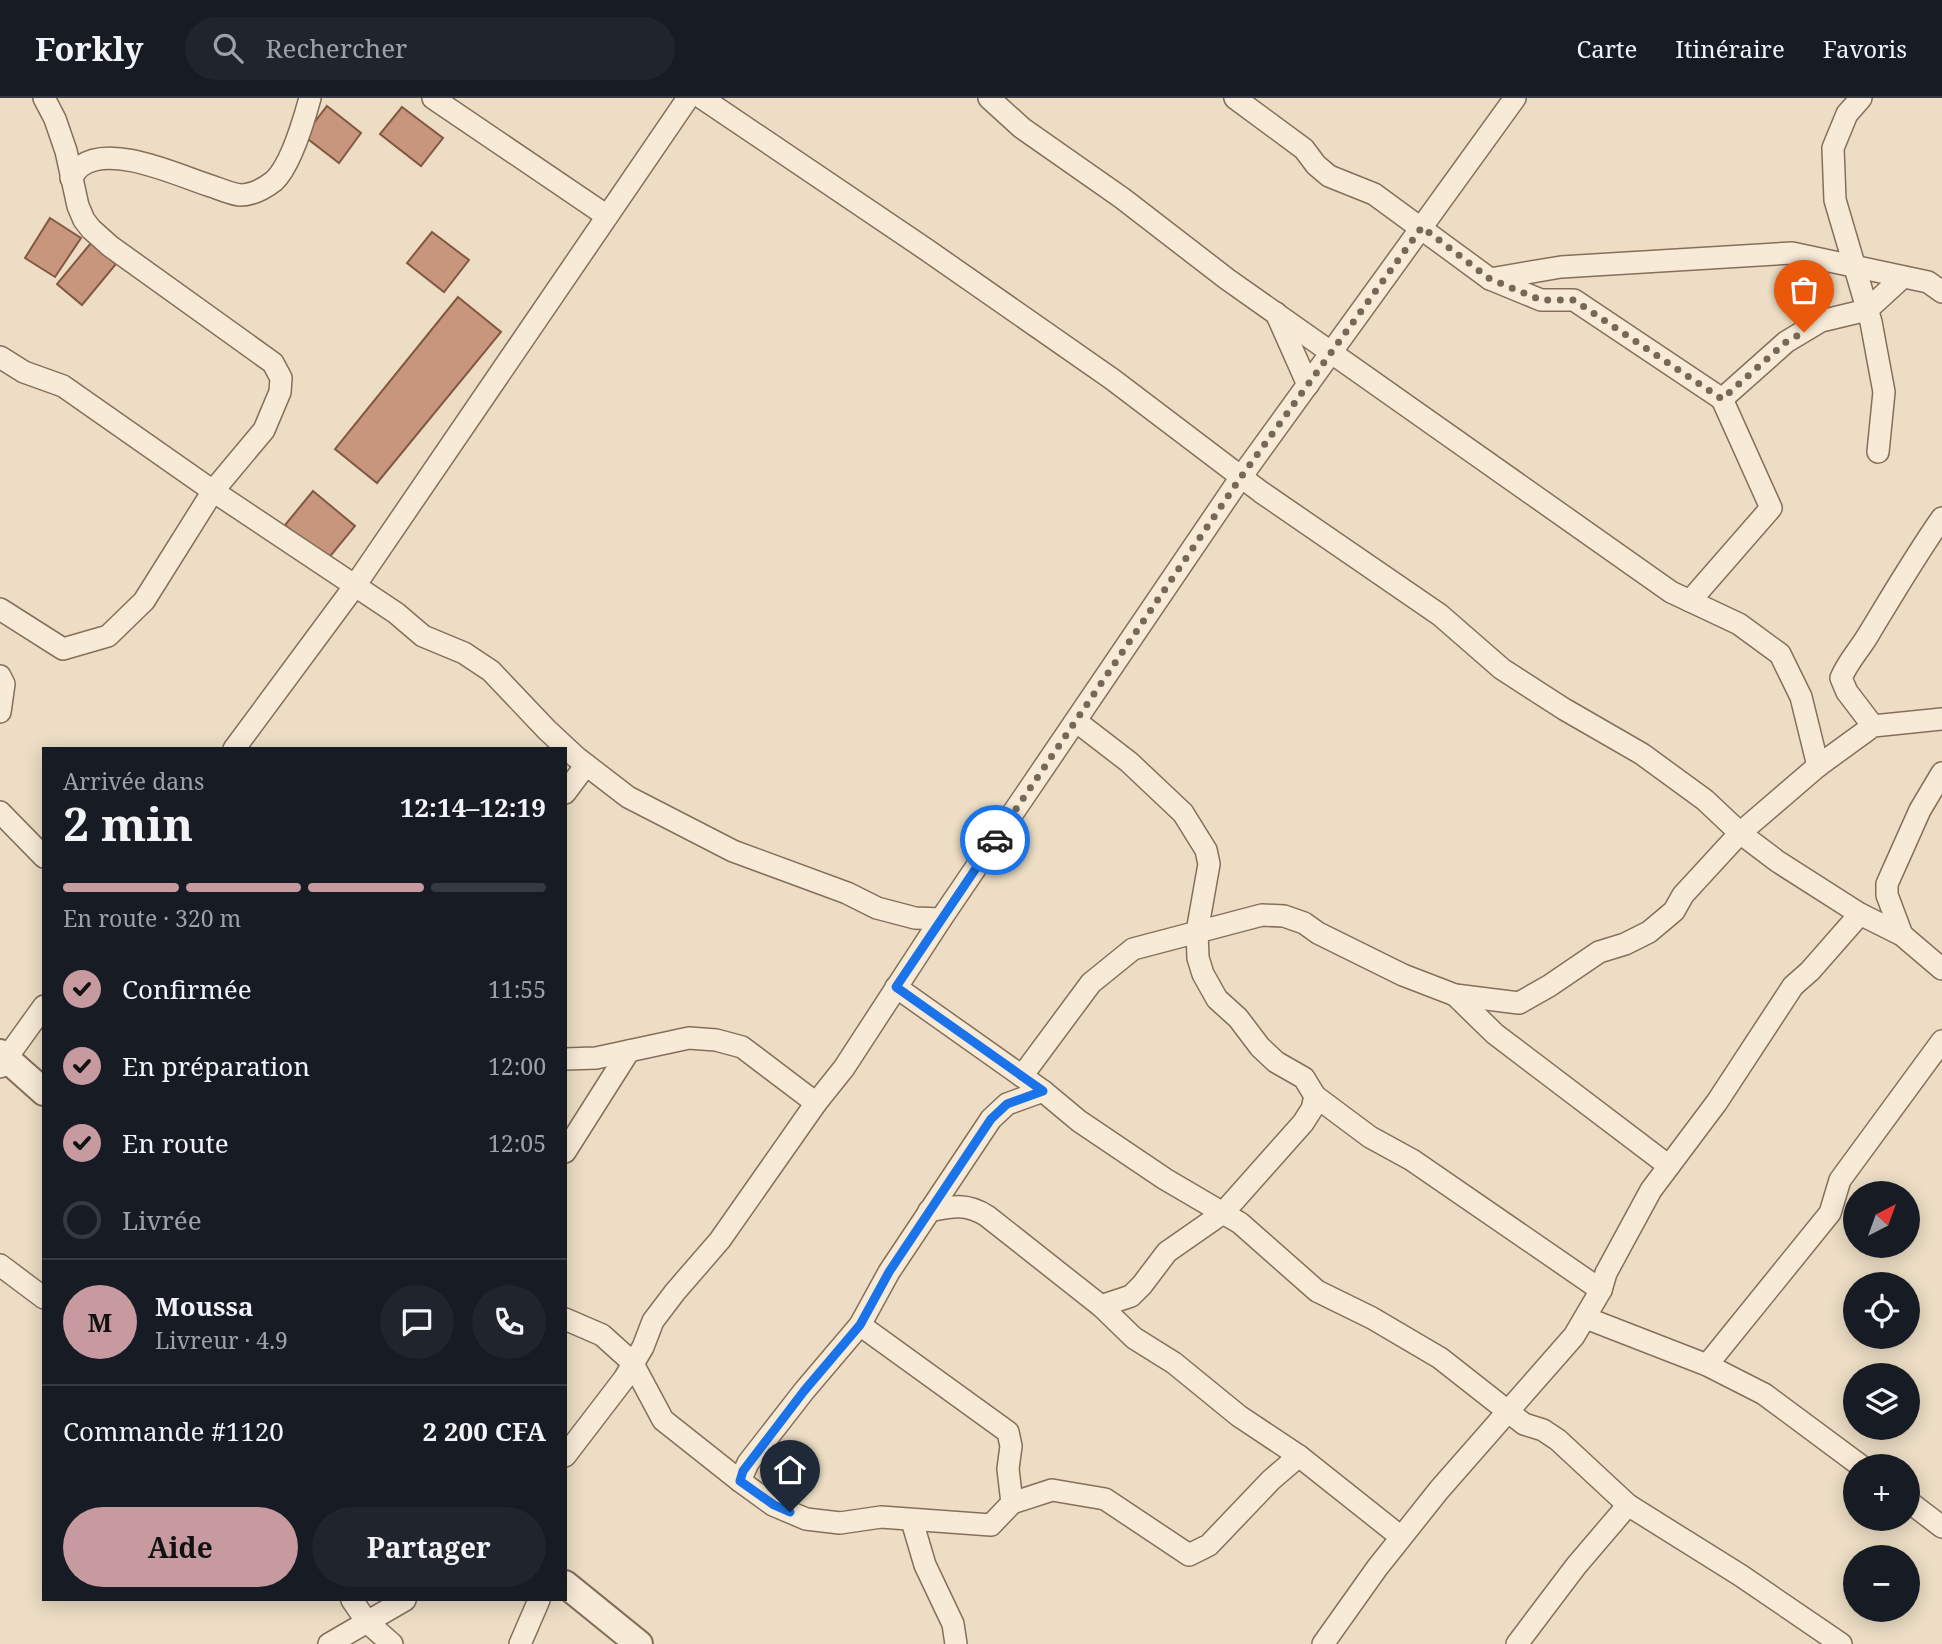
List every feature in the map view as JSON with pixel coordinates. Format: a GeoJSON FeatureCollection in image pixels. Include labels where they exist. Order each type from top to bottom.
{"type":"FeatureCollection","features":[{"type":"Feature","properties":{"kind":"street"},"geometry":{"type":"LineString","coordinates":[[0,609],[62,649],[108,636],[144,601],[213,491],[264,430],[280,392],[279,372],[273,363],[156,280],[91,229],[84,220],[66,151],[55,119],[44,98]]}},
{"type":"Feature","properties":{"kind":"street"},"geometry":{"type":"LineString","coordinates":[[71,178],[80,166],[94,160],[117,158],[239,195],[256,192],[275,180],[281,170],[301,130],[310,98]]}},
{"type":"Feature","properties":{"kind":"street"},"geometry":{"type":"LineString","coordinates":[[433,98],[607,216]]}},
{"type":"Feature","properties":{"kind":"street"},"geometry":{"type":"LineString","coordinates":[[235,747],[354,587],[688,98]]}},
{"type":"Feature","properties":{"kind":"street"},"geometry":{"type":"LineString","coordinates":[[702,98],[1112,379],[1241,477],[1440,615],[1502,668],[1663,769],[1705,800],[1740,833],[1800,877],[1860,914],[1902,935],[1942,969]]}},
{"type":"Feature","properties":{"kind":"street"},"geometry":{"type":"LineString","coordinates":[[989,98],[1022,128],[1122,198],[1227,279],[1671,592],[1739,624],[1780,654],[1801,697],[1818,766]]}},
{"type":"Feature","properties":{"kind":"street"},"geometry":{"type":"LineString","coordinates":[[1235,98],[1304,149],[1329,176],[1374,194],[1490,279],[1541,300],[1574,300],[1722,399],[1771,508],[1690,601]]}},
{"type":"Feature","properties":{"kind":"street"},"geometry":{"type":"LineString","coordinates":[[567,1453],[624,1379],[643,1347],[653,1321],[674,1292],[720,1240],[816,1103],[844,1068],[941,919],[1241,477],[1516,98]]}},
{"type":"Feature","properties":{"kind":"street"},"geometry":{"type":"LineString","coordinates":[[1861,98],[1847,114],[1833,148],[1835,200],[1867,310],[1884,392],[1878,452]]}},
{"type":"Feature","properties":{"kind":"street"},"geometry":{"type":"LineString","coordinates":[[1490,279],[1561,267],[1792,253],[1928,282],[1942,292]]}},
{"type":"Feature","properties":{"kind":"street"},"geometry":{"type":"LineString","coordinates":[[1722,399],[1786,342],[1822,321],[1867,310],[1903,277]]}},
{"type":"Feature","properties":{"kind":"street"},"geometry":{"type":"LineString","coordinates":[[1276,313],[1308,385]]}},
{"type":"Feature","properties":{"kind":"street"},"geometry":{"type":"LineString","coordinates":[[0,357],[24,372],[63,386],[213,491],[396,613],[423,636],[464,653],[491,671],[566,747]]}},
{"type":"Feature","properties":{"kind":"street"},"geometry":{"type":"LineString","coordinates":[[1872,726],[1847,692],[1842,678],[1846,666],[1868,637],[1915,556],[1942,517]]}},
{"type":"Feature","properties":{"kind":"street"},"geometry":{"type":"LineString","coordinates":[[0,676],[4,684],[0,712]]}},
{"type":"Feature","properties":{"kind":"street"},"geometry":{"type":"LineString","coordinates":[[1022,1076],[1091,983],[1133,949],[1262,915],[1284,916],[1304,923],[1318,933],[1403,975],[1455,995],[1519,1003],[1599,952],[1625,944],[1649,932],[1674,911],[1683,895],[1740,833],[1818,766],[1872,726],[1942,719]]}},
{"type":"Feature","properties":{"kind":"street"},"geometry":{"type":"LineString","coordinates":[[1077,722],[1129,762],[1183,813],[1206,850],[1209,864],[1197,932],[1198,958],[1203,974],[1217,999],[1238,1018],[1260,1047],[1276,1062],[1304,1078],[1315,1096],[1370,1137],[1412,1160],[1601,1290]]}},
{"type":"Feature","properties":{"kind":"street"},"geometry":{"type":"LineString","coordinates":[[567,748],[628,797],[733,851],[847,893],[891,913],[915,918],[941,919]]}},
{"type":"Feature","properties":{"kind":"street"},"geometry":{"type":"LineString","coordinates":[[567,790],[586,765]]}},
{"type":"Feature","properties":{"kind":"street"},"geometry":{"type":"LineString","coordinates":[[1902,935],[1887,895],[1886,884],[1920,810],[1942,773]]}},
{"type":"Feature","properties":{"kind":"street"},"geometry":{"type":"LineString","coordinates":[[0,812],[42,855]]}},
{"type":"Feature","properties":{"kind":"street"},"geometry":{"type":"LineString","coordinates":[[1322,1644],[1401,1537],[1507,1410],[1574,1336],[1601,1290],[1606,1273],[1651,1190],[1717,1102],[1793,986],[1810,971],[1860,914]]}},
{"type":"Feature","properties":{"kind":"street"},"geometry":{"type":"LineString","coordinates":[[896,987],[1043,1091],[1079,1121],[1240,1223],[1317,1291],[1372,1318],[1440,1358],[1524,1424],[1543,1430],[1558,1440],[1628,1505],[1741,1575],[1842,1644]]}},
{"type":"Feature","properties":{"kind":"street"},"geometry":{"type":"LineString","coordinates":[[1455,995],[1495,1034],[1669,1166]]}},
{"type":"Feature","properties":{"kind":"street"},"geometry":{"type":"LineString","coordinates":[[42,1009],[2,1060],[42,1090]]}},
{"type":"Feature","properties":{"kind":"street"},"geometry":{"type":"LineString","coordinates":[[567,1059],[596,1058],[689,1038],[716,1040],[742,1047],[816,1103]]}},
{"type":"Feature","properties":{"kind":"street"},"geometry":{"type":"LineString","coordinates":[[1707,1365],[1830,1213],[1840,1180],[1942,1041]]}},
{"type":"Feature","properties":{"kind":"street"},"geometry":{"type":"LineString","coordinates":[[567,1149],[629,1051]]}},
{"type":"Feature","properties":{"kind":"street"},"geometry":{"type":"LineString","coordinates":[[740,1481],[748,1463],[860,1325],[882,1282],[991,1119],[1007,1104],[1043,1091]]}},
{"type":"Feature","properties":{"kind":"street"},"geometry":{"type":"LineString","coordinates":[[1101,1306],[1131,1296],[1167,1252],[1223,1213],[1303,1123],[1312,1109],[1315,1096]]}},
{"type":"Feature","properties":{"kind":"street"},"geometry":{"type":"LineString","coordinates":[[929,1211],[955,1205],[975,1208],[1101,1306],[1133,1338],[1174,1363],[1239,1416],[1299,1456],[1401,1537]]}},
{"type":"Feature","properties":{"kind":"street"},"geometry":{"type":"LineString","coordinates":[[0,1265],[42,1296]]}},
{"type":"Feature","properties":{"kind":"street"},"geometry":{"type":"LineString","coordinates":[[1586,1318],[1707,1365],[1764,1394],[1845,1454]]}},
{"type":"Feature","properties":{"kind":"street"},"geometry":{"type":"LineString","coordinates":[[567,1319],[602,1335],[632,1362],[663,1420],[774,1505],[806,1519],[840,1523],[881,1517],[991,1525],[1012,1503],[1052,1490],[1105,1499],[1189,1555],[1209,1545],[1271,1480],[1299,1456]]}},
{"type":"Feature","properties":{"kind":"street"},"geometry":{"type":"LineString","coordinates":[[860,1325],[1008,1432],[1011,1446],[1008,1469],[1012,1503]]}},
{"type":"Feature","properties":{"kind":"street"},"geometry":{"type":"LineString","coordinates":[[1517,1644],[1576,1566],[1628,1505]]}},
{"type":"Feature","properties":{"kind":"street"},"geometry":{"type":"LineString","coordinates":[[1920,1510],[1942,1527]]}},
{"type":"Feature","properties":{"kind":"street"},"geometry":{"type":"LineString","coordinates":[[912,1521],[925,1565],[953,1624],[956,1644]]}},
{"type":"Feature","properties":{"kind":"street"},"geometry":{"type":"LineString","coordinates":[[567,1586],[639,1644]]}},
{"type":"Feature","properties":{"kind":"street"},"geometry":{"type":"LineString","coordinates":[[353,1601],[367,1622],[392,1644]]}},
{"type":"Feature","properties":{"kind":"street"},"geometry":{"type":"LineString","coordinates":[[329,1644],[403,1601]]}},
{"type":"Feature","properties":{"kind":"street"},"geometry":{"type":"LineString","coordinates":[[520,1644],[538,1601]]}},
{"type":"Feature","properties":{"kind":"building"},"geometry":{"type":"Polygon","coordinates":[[[327,106],[361,133],[339,163],[304,136],[327,106]]]}},
{"type":"Feature","properties":{"kind":"building"},"geometry":{"type":"Polygon","coordinates":[[[402,107],[443,138],[421,166],[380,134],[402,107]]]}},
{"type":"Feature","properties":{"kind":"building"},"geometry":{"type":"Polygon","coordinates":[[[50,218],[81,238],[55,277],[25,258],[50,218]]]}},
{"type":"Feature","properties":{"kind":"building"},"geometry":{"type":"Polygon","coordinates":[[[432,232],[469,260],[444,292],[407,263],[432,232]]]}},
{"type":"Feature","properties":{"kind":"building"},"geometry":{"type":"Polygon","coordinates":[[[91,243],[116,264],[82,305],[57,284],[91,243]]]}},
{"type":"Feature","properties":{"kind":"building"},"geometry":{"type":"Polygon","coordinates":[[[458,297],[501,332],[377,483],[335,449],[458,297]]]}},
{"type":"Feature","properties":{"kind":"building"},"geometry":{"type":"Polygon","coordinates":[[[313,491],[355,526],[327,560],[285,525],[313,491]]]}},
{"type":"Feature","properties":{"kind":"way so far"},"geometry":{"type":"LineString","coordinates":[[995,840],[1241,477],[1422,227],[1490,279],[1541,300],[1574,300],[1722,399],[1786,342],[1804,332]]}},
{"type":"Feature","properties":{"kind":"route"},"geometry":{"type":"LineString","coordinates":[[790,1512],[774,1505],[740,1481],[743,1471],[804,1391],[860,1325],[889,1272],[991,1119],[1007,1104],[1043,1091],[896,987],[995,840]]}}]}
